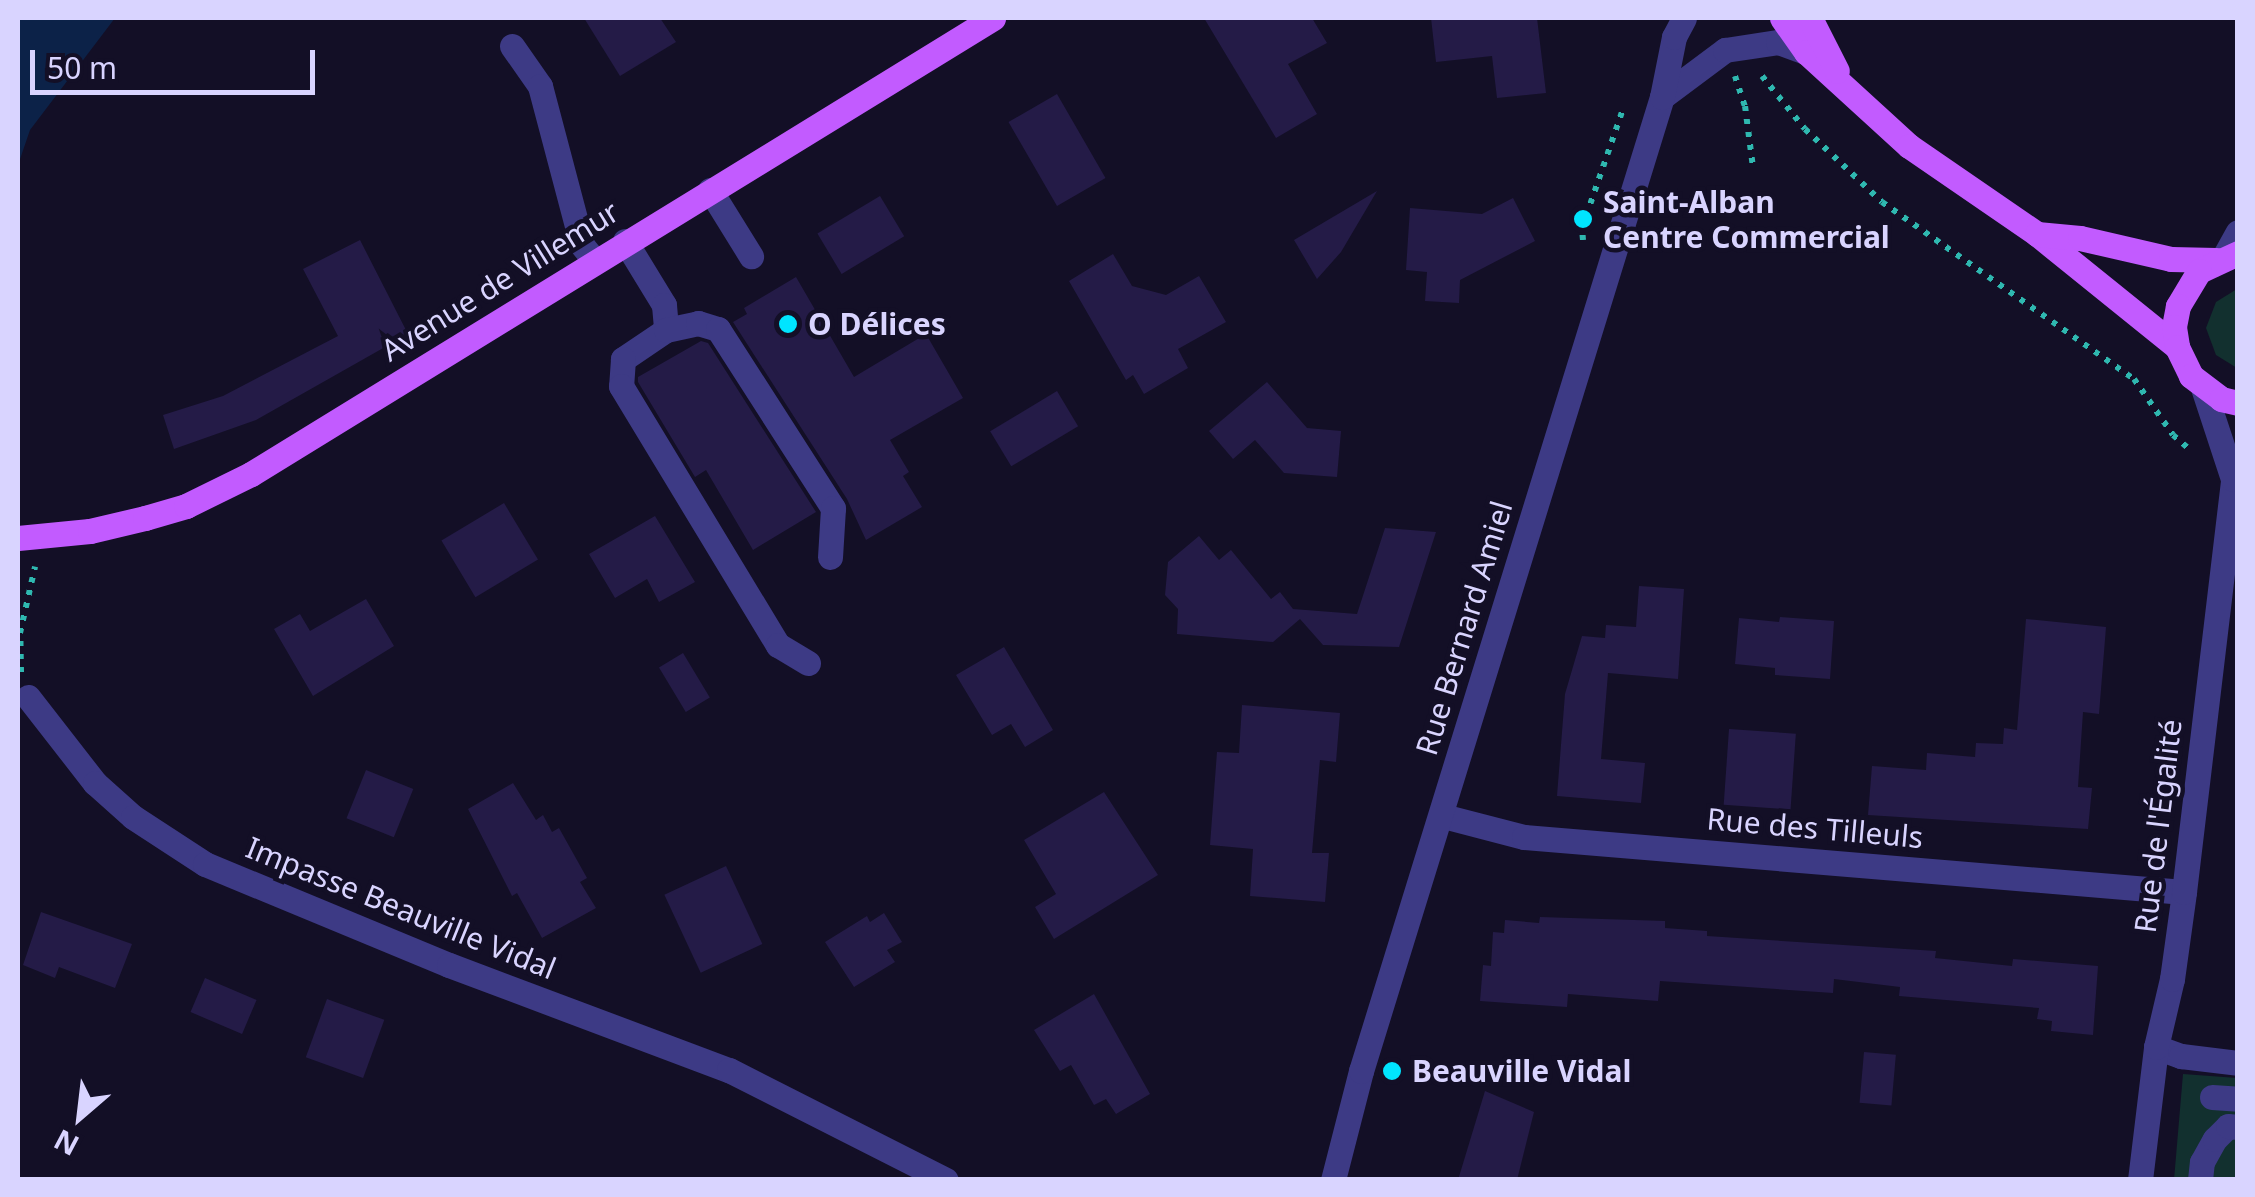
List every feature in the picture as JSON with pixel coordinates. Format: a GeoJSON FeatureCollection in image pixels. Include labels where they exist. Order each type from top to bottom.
{"type":"FeatureCollection","features":[{"type":"Feature","properties":{"kind":"main road","name":"Avenue de Villemur"},"geometry":{"type":"LineString","coordinates":[[23,538],[120,525],[186,506],[218,490],[993,18]]}},
{"type":"Feature","properties":{"kind":"main road"},"geometry":{"type":"LineString","coordinates":[[1782,18],[1806,52],[1909,146],[2037,234],[2177,347],[2191,376],[2203,388],[2238,403]]}},
{"type":"Feature","properties":{"kind":"main road"},"geometry":{"type":"LineString","coordinates":[[1810,18],[1841,80]]}},
{"type":"Feature","properties":{"kind":"main road"},"geometry":{"type":"LineString","coordinates":[[2037,234],[2080,238],[2171,260],[2229,250]]}},
{"type":"Feature","properties":{"kind":"main road"},"geometry":{"type":"LineString","coordinates":[[2177,347],[2178,306],[2186,288],[2229,250]]}},
{"type":"Feature","properties":{"kind":"street","name":"Rue Bernard Amiel"},"geometry":{"type":"LineString","coordinates":[[1334,1180],[1361,1071],[1443,816],[1470,711],[1662,97],[1674,38],[1684,18]]}},
{"type":"Feature","properties":{"kind":"street"},"geometry":{"type":"LineString","coordinates":[[1662,97],[1724,50],[1778,42],[1806,52]]}},
{"type":"Feature","properties":{"kind":"street"},"geometry":{"type":"LineString","coordinates":[[512,46],[540,86],[582,245],[594,260]]}},
{"type":"Feature","properties":{"kind":"street"},"geometry":{"type":"LineString","coordinates":[[710,190],[751,256]]}},
{"type":"Feature","properties":{"kind":"street"},"geometry":{"type":"LineString","coordinates":[[625,242],[664,304],[666,330]]}},
{"type":"Feature","properties":{"kind":"street"},"geometry":{"type":"LineString","coordinates":[[808,663],[778,645],[621,386],[623,359],[666,330],[698,323],[718,329],[833,508],[830,557]]}},
{"type":"Feature","properties":{"kind":"street","name":"Rue de l'Égalité"},"geometry":{"type":"LineString","coordinates":[[2140,1180],[2156,1047],[2172,979],[2184,892],[2235,476],[2203,388]]}},
{"type":"Feature","properties":{"kind":"street","name":"Impasse Beauville Vidal"},"geometry":{"type":"LineString","coordinates":[[28,697],[95,783],[159,836],[205,864],[398,944],[729,1070],[946,1180]]}},
{"type":"Feature","properties":{"kind":"street","name":"Rue des Tilleuls"},"geometry":{"type":"LineString","coordinates":[[1443,816],[1524,837],[2184,892]]}},
{"type":"Feature","properties":{"kind":"street"},"geometry":{"type":"LineString","coordinates":[[2156,1047],[2181,1056],[2238,1063]]}},
{"type":"Feature","properties":{"kind":"street"},"geometry":{"type":"LineString","coordinates":[[2200,1180],[2202,1162],[2215,1139],[2228,1126],[2238,1127]]}},
{"type":"Feature","properties":{"kind":"path"},"geometry":{"type":"LineString","coordinates":[[1729,67],[1745,106],[1754,168]]}},
{"type":"Feature","properties":{"kind":"path"},"geometry":{"type":"LineString","coordinates":[[1757,70],[1805,129],[1882,202],[2134,379],[2173,435],[2201,456]]}},
{"type":"Feature","properties":{"kind":"path"},"geometry":{"type":"LineString","coordinates":[[23,538],[36,576],[20,634],[20,667],[28,697]]}},
{"type":"Feature","properties":{"kind":"green space"},"geometry":{"type":"Polygon","coordinates":[[[2238,289],[2237,368],[2216,355],[2206,328],[2216,302],[2238,289]]]}},
{"type":"Feature","properties":{"kind":"green space"},"geometry":{"type":"Polygon","coordinates":[[[2183,1074],[2237,1078],[2237,1179],[2174,1180],[2183,1074]]]}},
{"type":"Feature","properties":{"kind":"water"},"geometry":{"type":"Polygon","coordinates":[[[18,18],[115,18],[30,130],[18,165],[18,18]]]}},
{"type":"Feature","properties":{"kind":"building"},"geometry":{"type":"Polygon","coordinates":[[[584,18],[660,18],[676,42],[620,76],[584,18]]]}},
{"type":"Feature","properties":{"kind":"building"},"geometry":{"type":"Polygon","coordinates":[[[1204,18],[1312,18],[1327,43],[1288,64],[1317,114],[1276,138],[1204,18]]]}},
{"type":"Feature","properties":{"kind":"building"},"geometry":{"type":"Polygon","coordinates":[[[1431,18],[1537,18],[1546,93],[1497,98],[1492,56],[1436,62],[1431,18]]]}},
{"type":"Feature","properties":{"kind":"building"},"geometry":{"type":"Polygon","coordinates":[[[1057,94],[1106,178],[1057,206],[1009,122],[1057,94]]]}},
{"type":"Feature","properties":{"kind":"building"},"geometry":{"type":"Polygon","coordinates":[[[1377,191],[1341,252],[1317,279],[1294,240],[1377,191]]]}},
{"type":"Feature","properties":{"kind":"building"},"geometry":{"type":"Polygon","coordinates":[[[880,196],[904,236],[842,274],[817,234],[880,196]]]}},
{"type":"Feature","properties":{"kind":"building"},"geometry":{"type":"Polygon","coordinates":[[[1513,198],[1535,241],[1460,280],[1459,303],[1425,301],[1427,272],[1406,270],[1410,208],[1482,214],[1513,198]]]}},
{"type":"Feature","properties":{"kind":"building"},"geometry":{"type":"Polygon","coordinates":[[[360,240],[408,334],[256,420],[174,449],[163,415],[223,396],[338,336],[303,269],[360,240]]]}},
{"type":"Feature","properties":{"kind":"building"},"geometry":{"type":"Polygon","coordinates":[[[1113,254],[1132,286],[1166,295],[1199,276],[1226,322],[1178,349],[1188,368],[1144,394],[1133,375],[1126,380],[1069,281],[1113,254]]]}},
{"type":"Feature","properties":{"kind":"building"},"geometry":{"type":"Polygon","coordinates":[[[796,277],[854,377],[926,334],[963,398],[890,440],[909,472],[903,476],[922,507],[866,540],[847,499],[733,322],[747,314],[744,308],[796,277]]]}},
{"type":"Feature","properties":{"kind":"building"},"geometry":{"type":"Polygon","coordinates":[[[701,341],[708,343],[816,512],[753,550],[706,470],[695,477],[638,382],[638,377],[701,341]]]}},
{"type":"Feature","properties":{"kind":"building"},"geometry":{"type":"Polygon","coordinates":[[[1267,382],[1307,428],[1341,431],[1337,477],[1284,473],[1255,440],[1233,459],[1209,431],[1267,382]]]}},
{"type":"Feature","properties":{"kind":"building"},"geometry":{"type":"Polygon","coordinates":[[[1057,391],[1078,426],[1011,466],[990,431],[1057,391]]]}},
{"type":"Feature","properties":{"kind":"building"},"geometry":{"type":"Polygon","coordinates":[[[504,503],[538,560],[475,597],[441,541],[504,503]]]}},
{"type":"Feature","properties":{"kind":"building"},"geometry":{"type":"Polygon","coordinates":[[[655,516],[695,582],[659,602],[647,579],[615,598],[589,554],[655,516]]]}},
{"type":"Feature","properties":{"kind":"building"},"geometry":{"type":"Polygon","coordinates":[[[1385,528],[1436,532],[1399,647],[1323,645],[1300,619],[1273,642],[1177,634],[1178,609],[1165,595],[1168,562],[1199,536],[1219,560],[1231,550],[1271,599],[1280,592],[1293,609],[1357,614],[1385,528]]]}},
{"type":"Feature","properties":{"kind":"building"},"geometry":{"type":"Polygon","coordinates":[[[1639,586],[1684,589],[1678,679],[1608,673],[1601,759],[1645,763],[1641,803],[1557,796],[1565,694],[1582,636],[1605,638],[1606,625],[1636,627],[1639,586]]]}},
{"type":"Feature","properties":{"kind":"building"},"geometry":{"type":"Polygon","coordinates":[[[366,599],[394,646],[313,696],[274,629],[300,614],[310,631],[366,599]]]}},
{"type":"Feature","properties":{"kind":"building"},"geometry":{"type":"Polygon","coordinates":[[[1780,617],[1834,621],[1830,679],[1775,675],[1775,668],[1735,664],[1739,618],[1779,622],[1780,617]]]}},
{"type":"Feature","properties":{"kind":"building"},"geometry":{"type":"Polygon","coordinates":[[[2026,619],[2106,627],[2099,714],[2083,712],[2078,787],[2092,788],[2088,829],[1868,815],[1872,766],[1926,770],[1927,753],[1975,757],[1976,743],[2003,744],[2004,728],[2017,730],[2026,619]]]}},
{"type":"Feature","properties":{"kind":"building"},"geometry":{"type":"Polygon","coordinates":[[[1004,647],[1053,730],[1025,747],[1011,724],[992,735],[956,675],[1004,647]]]}},
{"type":"Feature","properties":{"kind":"building"},"geometry":{"type":"Polygon","coordinates":[[[683,653],[710,698],[686,712],[659,667],[683,653]]]}},
{"type":"Feature","properties":{"kind":"building"},"geometry":{"type":"Polygon","coordinates":[[[1242,705],[1340,713],[1336,762],[1320,760],[1312,853],[1329,853],[1325,902],[1250,896],[1253,849],[1210,845],[1217,752],[1239,753],[1242,705]]]}},
{"type":"Feature","properties":{"kind":"building"},"geometry":{"type":"Polygon","coordinates":[[[1729,729],[1796,734],[1791,809],[1724,805],[1729,729]]]}},
{"type":"Feature","properties":{"kind":"building"},"geometry":{"type":"Polygon","coordinates":[[[366,770],[413,789],[394,837],[347,818],[366,770]]]}},
{"type":"Feature","properties":{"kind":"building"},"geometry":{"type":"Polygon","coordinates":[[[513,783],[536,820],[543,815],[552,832],[559,828],[587,878],[580,882],[596,908],[542,938],[517,893],[512,896],[468,809],[513,783]]]}},
{"type":"Feature","properties":{"kind":"building"},"geometry":{"type":"Polygon","coordinates":[[[1104,792],[1158,875],[1054,939],[1035,907],[1056,894],[1024,840],[1104,792]]]}},
{"type":"Feature","properties":{"kind":"building"},"geometry":{"type":"Polygon","coordinates":[[[726,866],[762,944],[701,973],[664,895],[726,866]]]}},
{"type":"Feature","properties":{"kind":"building"},"geometry":{"type":"Polygon","coordinates":[[[41,912],[132,944],[115,988],[59,967],[55,978],[23,965],[41,912]]]}},
{"type":"Feature","properties":{"kind":"building"},"geometry":{"type":"Polygon","coordinates":[[[884,913],[902,942],[887,950],[895,962],[854,987],[825,942],[867,916],[870,922],[884,913]]]}},
{"type":"Feature","properties":{"kind":"building"},"geometry":{"type":"Polygon","coordinates":[[[1540,917],[1665,921],[1665,928],[1707,931],[1707,936],[1936,951],[1935,958],[2012,966],[2013,959],[2098,966],[2093,1035],[2051,1031],[2052,1021],[2037,1019],[2039,1008],[1899,996],[1900,987],[1834,979],[1833,993],[1660,981],[1658,1001],[1568,994],[1567,1007],[1480,1001],[1483,965],[1491,966],[1493,932],[1504,933],[1505,920],[1539,923],[1540,917]]]}},
{"type":"Feature","properties":{"kind":"building"},"geometry":{"type":"Polygon","coordinates":[[[205,978],[257,1000],[242,1034],[191,1012],[205,978]]]}},
{"type":"Feature","properties":{"kind":"building"},"geometry":{"type":"Polygon","coordinates":[[[1094,994],[1150,1094],[1116,1114],[1106,1099],[1094,1105],[1071,1065],[1060,1071],[1034,1030],[1094,994]]]}},
{"type":"Feature","properties":{"kind":"building"},"geometry":{"type":"Polygon","coordinates":[[[327,999],[384,1020],[363,1078],[306,1057],[327,999]]]}},
{"type":"Feature","properties":{"kind":"building"},"geometry":{"type":"Polygon","coordinates":[[[1864,1052],[1896,1055],[1891,1106],[1860,1103],[1864,1052]]]}},
{"type":"Feature","properties":{"kind":"building"},"geometry":{"type":"Polygon","coordinates":[[[1485,1091],[1534,1112],[1517,1180],[1458,1180],[1485,1091]]]}},
{"type":"Feature","properties":{"kind":"place","name":"Saint-Alban Centre Commercial"},"geometry":{"type":"Point","coordinates":[1583,219]}},
{"type":"Feature","properties":{"kind":"place","name":"O Délices"},"geometry":{"type":"Point","coordinates":[788,324]}},
{"type":"Feature","properties":{"kind":"place","name":"Beauville Vidal"},"geometry":{"type":"Point","coordinates":[1392,1071]}}]}
